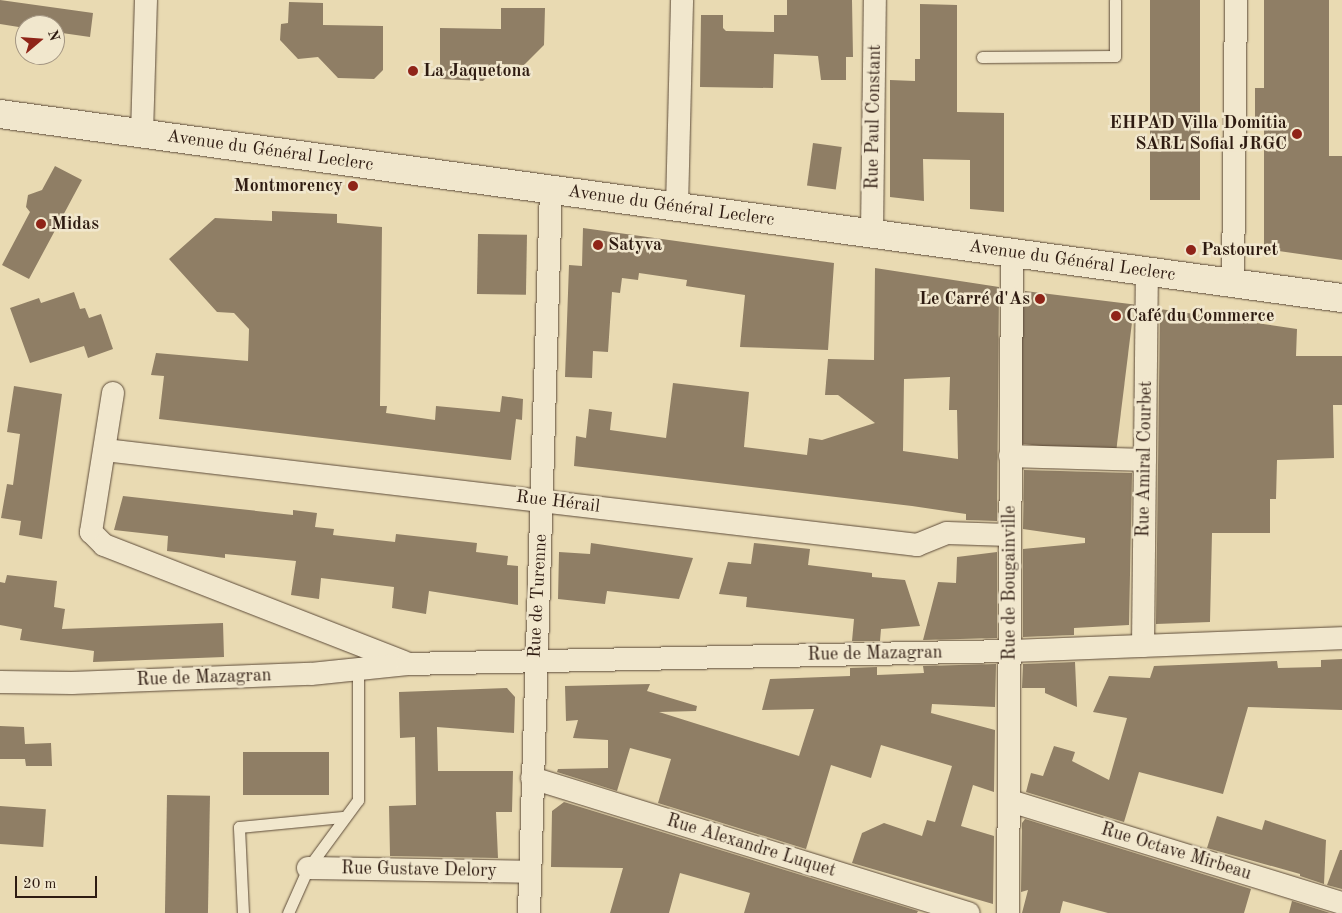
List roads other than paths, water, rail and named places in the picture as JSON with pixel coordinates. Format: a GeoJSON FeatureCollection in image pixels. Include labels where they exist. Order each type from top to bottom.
{"type":"FeatureCollection","features":[{"type":"Feature","properties":{"kind":"main road","name":"Avenue du Général Leclerc"},"geometry":{"type":"LineString","coordinates":[[0,114],[1342,298]]}},
{"type":"Feature","properties":{"kind":"street"},"geometry":{"type":"LineString","coordinates":[[142,134],[146,0]]}},
{"type":"Feature","properties":{"kind":"street"},"geometry":{"type":"LineString","coordinates":[[677,207],[682,0]]}},
{"type":"Feature","properties":{"kind":"street","name":"Rue Paul Constant"},"geometry":{"type":"LineString","coordinates":[[872,234],[875,0]]}},
{"type":"Feature","properties":{"kind":"street"},"geometry":{"type":"LineString","coordinates":[[1233,283],[1236,0]]}},
{"type":"Feature","properties":{"kind":"street","name":"Rue de Turenne"},"geometry":{"type":"LineString","coordinates":[[529,913],[535,662],[543,500],[551,190]]}},
{"type":"Feature","properties":{"kind":"street","name":"Rue de Bougainville"},"geometry":{"type":"LineString","coordinates":[[1008,913],[1012,253]]}},
{"type":"Feature","properties":{"kind":"street","name":"Rue Amiral Courbet"},"geometry":{"type":"LineString","coordinates":[[1143,646],[1148,272]]}},
{"type":"Feature","properties":{"kind":"street"},"geometry":{"type":"LineString","coordinates":[[105,450],[113,393]]}},
{"type":"Feature","properties":{"kind":"street","name":"Rue Hérail"},"geometry":{"type":"LineString","coordinates":[[105,450],[917,545],[947,533],[1009,535]]}},
{"type":"Feature","properties":{"kind":"street","name":"Rue de Mazagran"},"geometry":{"type":"LineString","coordinates":[[105,450],[91,532],[104,545],[408,664]]}},
{"type":"Feature","properties":{"kind":"street"},"geometry":{"type":"LineString","coordinates":[[1010,456],[1145,460]]}},
{"type":"Feature","properties":{"kind":"street","name":"Rue de Mazagran"},"geometry":{"type":"LineString","coordinates":[[0,682],[72,683],[358,670],[408,664],[1010,651],[1342,638]]}},
{"type":"Feature","properties":{"kind":"street","name":"Rue Alexandre Luquet"},"geometry":{"type":"LineString","coordinates":[[532,778],[969,913]]}},
{"type":"Feature","properties":{"kind":"street","name":"Rue Octave Mirbeau"},"geometry":{"type":"LineString","coordinates":[[1010,801],[1342,903]]}},
{"type":"Feature","properties":{"kind":"street","name":"Rue Gustave Delory"},"geometry":{"type":"LineString","coordinates":[[308,868],[530,872]]}},
{"type":"Feature","properties":{"kind":"lane"},"geometry":{"type":"LineString","coordinates":[[982,57],[1115,56],[1115,0]]}},
{"type":"Feature","properties":{"kind":"lane"},"geometry":{"type":"LineString","coordinates":[[288,913],[308,868],[358,800],[358,670]]}},
{"type":"Feature","properties":{"kind":"lane"},"geometry":{"type":"LineString","coordinates":[[243,913],[239,826],[344,817]]}},
{"type":"Feature","properties":{"kind":"place","name":"La Jaquetona"},"geometry":{"type":"Point","coordinates":[413,71]}},
{"type":"Feature","properties":{"kind":"place","name":"EHPAD Villa Domitia SARL Sofial JRGC"},"geometry":{"type":"Point","coordinates":[1297,134]}},
{"type":"Feature","properties":{"kind":"place","name":"Montmorency"},"geometry":{"type":"Point","coordinates":[353,186]}},
{"type":"Feature","properties":{"kind":"place","name":"Midas"},"geometry":{"type":"Point","coordinates":[41,224]}},
{"type":"Feature","properties":{"kind":"place","name":"Satyva"},"geometry":{"type":"Point","coordinates":[598,245]}},
{"type":"Feature","properties":{"kind":"place","name":"Pastouret"},"geometry":{"type":"Point","coordinates":[1191,250]}},
{"type":"Feature","properties":{"kind":"place","name":"Le Carré d'As"},"geometry":{"type":"Point","coordinates":[1040,299]}},
{"type":"Feature","properties":{"kind":"place","name":"Café du Commerce"},"geometry":{"type":"Point","coordinates":[1116,316]}}]}
